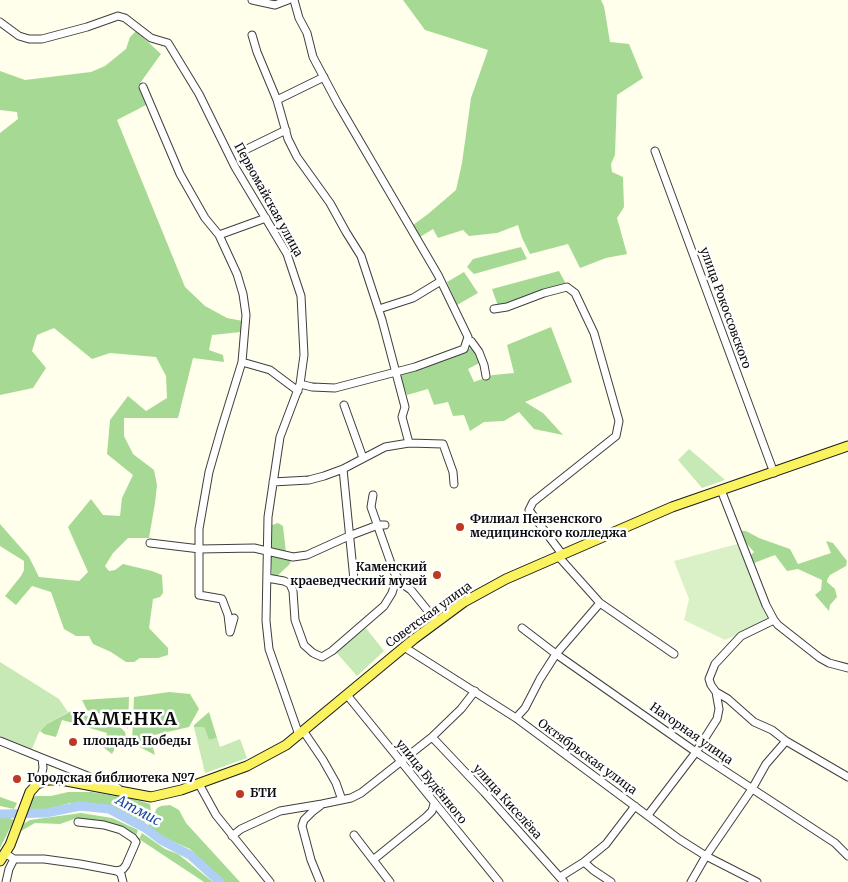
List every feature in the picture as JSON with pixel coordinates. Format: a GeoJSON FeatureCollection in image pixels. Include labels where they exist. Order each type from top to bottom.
{"type":"FeatureCollection","features":[{"type":"Feature","properties":{"kind":"main road","name":"Советская улица"},"geometry":{"type":"LineString","coordinates":[[36,784],[48,780],[61,780],[129,792],[141,797],[151,797],[162,796],[247,766],[272,754],[302,733],[404,647],[474,596],[506,579],[560,555],[672,508],[848,446]]}},
{"type":"Feature","properties":{"kind":"main road"},"geometry":{"type":"LineString","coordinates":[[3,858],[30,792],[36,784]]}},
{"type":"Feature","properties":{"kind":"street"},"geometry":{"type":"LineString","coordinates":[[252,0],[274,5],[288,0]]}},
{"type":"Feature","properties":{"kind":"street"},"geometry":{"type":"LineString","coordinates":[[242,362],[270,370],[299,387],[335,388],[415,368],[464,349],[468,340],[441,280],[312,57],[307,33],[294,0]]}},
{"type":"Feature","properties":{"kind":"street","name":"Первомайская улица"},"geometry":{"type":"LineString","coordinates":[[0,22],[19,36],[30,39],[42,39],[87,27],[118,16],[125,18],[150,38],[168,43],[199,94],[235,167],[287,254],[301,296],[304,355],[299,387],[280,438],[273,482],[268,517],[266,621],[269,649],[302,733],[323,760],[336,783],[342,800]]}},
{"type":"Feature","properties":{"kind":"street"},"geometry":{"type":"LineString","coordinates":[[252,35],[297,157],[330,203],[361,256],[379,309],[405,407],[402,417],[408,443]]}},
{"type":"Feature","properties":{"kind":"street"},"geometry":{"type":"LineString","coordinates":[[277,100],[324,77]]}},
{"type":"Feature","properties":{"kind":"street"},"geometry":{"type":"LineString","coordinates":[[143,87],[180,174],[206,218],[219,235],[238,274],[243,294],[246,315],[242,362],[209,472],[199,529],[199,595],[222,599],[228,614],[230,632],[234,618]]}},
{"type":"Feature","properties":{"kind":"street"},"geometry":{"type":"LineString","coordinates":[[247,149],[286,130]]}},
{"type":"Feature","properties":{"kind":"street","name":"улица Рокоссовского"},"geometry":{"type":"LineString","coordinates":[[655,151],[774,472]]}},
{"type":"Feature","properties":{"kind":"street"},"geometry":{"type":"LineString","coordinates":[[219,235],[266,218]]}},
{"type":"Feature","properties":{"kind":"street"},"geometry":{"type":"LineString","coordinates":[[379,309],[413,298],[441,280]]}},
{"type":"Feature","properties":{"kind":"street"},"geometry":{"type":"LineString","coordinates":[[494,309],[507,307],[544,293],[567,287],[575,293],[594,333],[619,421],[616,436],[533,502],[529,510],[560,555],[600,603],[674,654]]}},
{"type":"Feature","properties":{"kind":"street"},"geometry":{"type":"LineString","coordinates":[[468,340],[471,340],[478,352],[484,365],[486,376]]}},
{"type":"Feature","properties":{"kind":"street"},"geometry":{"type":"LineString","coordinates":[[344,405],[364,458]]}},
{"type":"Feature","properties":{"kind":"street"},"geometry":{"type":"LineString","coordinates":[[273,482],[309,480],[343,469],[385,447],[408,443],[443,444],[453,472],[454,484]]}},
{"type":"Feature","properties":{"kind":"street"},"geometry":{"type":"LineString","coordinates":[[343,469],[354,580]]}},
{"type":"Feature","properties":{"kind":"street"},"geometry":{"type":"LineString","coordinates":[[721,490],[749,563],[774,620],[820,658],[829,663],[848,668]]}},
{"type":"Feature","properties":{"kind":"street"},"geometry":{"type":"LineString","coordinates":[[373,495],[371,507],[381,524],[401,583],[411,590],[437,622]]}},
{"type":"Feature","properties":{"kind":"street"},"geometry":{"type":"LineString","coordinates":[[150,543],[200,549],[254,548],[293,557],[307,555],[381,524]]}},
{"type":"Feature","properties":{"kind":"street"},"geometry":{"type":"LineString","coordinates":[[267,578],[290,584],[293,591],[295,620],[304,645],[313,653],[322,657],[332,651],[384,606],[392,593],[398,577]]}},
{"type":"Feature","properties":{"kind":"street"},"geometry":{"type":"LineString","coordinates":[[516,718],[525,708],[556,654],[600,603]]}},
{"type":"Feature","properties":{"kind":"street"},"geometry":{"type":"LineString","coordinates":[[774,620],[741,636],[715,664],[709,679],[711,685],[716,692],[728,699],[754,722],[772,730],[786,741],[848,777]]}},
{"type":"Feature","properties":{"kind":"street","name":"Нагорная улица"},"geometry":{"type":"LineString","coordinates":[[522,628],[696,752],[834,843],[848,856]]}},
{"type":"Feature","properties":{"kind":"street","name":"Октябрьская улица"},"geometry":{"type":"LineString","coordinates":[[404,647],[516,718],[679,839],[706,856],[757,882]]}},
{"type":"Feature","properties":{"kind":"street"},"geometry":{"type":"LineString","coordinates":[[232,836],[241,829],[280,811],[342,800],[361,793],[432,737],[461,710],[475,691]]}},
{"type":"Feature","properties":{"kind":"street"},"geometry":{"type":"LineString","coordinates":[[648,815],[696,752],[717,719],[719,709],[716,692]]}},
{"type":"Feature","properties":{"kind":"street","name":"улица Будённого"},"geometry":{"type":"LineString","coordinates":[[347,695],[499,882]]}},
{"type":"Feature","properties":{"kind":"street","name":"улица Киселёва"},"geometry":{"type":"LineString","coordinates":[[432,737],[562,880]]}},
{"type":"Feature","properties":{"kind":"street","name":"Советская улица"},"geometry":{"type":"LineString","coordinates":[[0,741],[129,792]]}},
{"type":"Feature","properties":{"kind":"street"},"geometry":{"type":"LineString","coordinates":[[691,882],[706,856],[752,789],[766,764],[786,741]]}},
{"type":"Feature","properties":{"kind":"street"},"geometry":{"type":"LineString","coordinates":[[36,784],[41,777],[43,768],[42,758]]}},
{"type":"Feature","properties":{"kind":"street"},"geometry":{"type":"LineString","coordinates":[[199,784],[216,815],[270,882]]}},
{"type":"Feature","properties":{"kind":"street"},"geometry":{"type":"LineString","coordinates":[[320,882],[311,860],[302,826],[304,820],[322,804]]}},
{"type":"Feature","properties":{"kind":"street"},"geometry":{"type":"LineString","coordinates":[[373,860],[426,817],[434,804]]}},
{"type":"Feature","properties":{"kind":"street"},"geometry":{"type":"LineString","coordinates":[[562,880],[606,844],[634,806]]}},
{"type":"Feature","properties":{"kind":"street"},"geometry":{"type":"LineString","coordinates":[[78,822],[104,825],[121,830],[129,834],[136,842],[126,865],[117,871]]}},
{"type":"Feature","properties":{"kind":"street"},"geometry":{"type":"LineString","coordinates":[[354,834],[390,882]]}},
{"type":"Feature","properties":{"kind":"street"},"geometry":{"type":"LineString","coordinates":[[3,858],[80,864],[117,871],[121,874],[123,882]]}},
{"type":"Feature","properties":{"kind":"street"},"geometry":{"type":"LineString","coordinates":[[6,882],[14,859]]}},
{"type":"Feature","properties":{"kind":"street"},"geometry":{"type":"LineString","coordinates":[[584,862],[611,882]]}},
{"type":"Feature","properties":{"kind":"green space"},"geometry":{"type":"Polygon","coordinates":[[[403,0],[601,0],[604,6],[610,42],[629,44],[643,78],[617,95],[615,155],[611,164],[612,172],[623,177],[624,207],[617,218],[627,254],[606,258],[580,268],[568,244],[530,254],[518,225],[497,233],[469,236],[463,230],[438,238],[433,229],[420,237],[413,225],[456,190],[462,163],[471,98],[488,50],[425,30],[403,0]]]}},
{"type":"Feature","properties":{"kind":"green space"},"geometry":{"type":"Polygon","coordinates":[[[136,31],[161,54],[138,86],[146,105],[117,120],[185,287],[205,306],[227,318],[243,321],[241,332],[212,335],[209,350],[223,355],[224,362],[193,358],[178,418],[124,418],[124,436],[133,454],[154,470],[157,485],[155,503],[149,538],[128,538],[113,553],[105,566],[109,571],[115,570],[123,564],[162,575],[163,593],[160,597],[153,599],[149,628],[168,648],[168,655],[158,658],[140,658],[134,662],[126,662],[111,652],[93,644],[89,636],[76,636],[64,629],[51,592],[32,586],[16,605],[5,596],[21,576],[24,570],[24,561],[0,546],[0,524],[29,557],[39,577],[79,581],[88,572],[68,527],[91,499],[103,515],[120,516],[122,498],[133,475],[107,454],[110,420],[128,396],[146,411],[167,398],[166,376],[156,357],[110,353],[92,359],[54,328],[37,335],[32,351],[46,368],[33,388],[0,395],[0,133],[18,119],[17,112],[0,110],[0,71],[25,80],[91,72],[105,66],[126,49],[130,37],[136,31]]]}},
{"type":"Feature","properties":{"kind":"green space"},"geometry":{"type":"Polygon","coordinates":[[[521,247],[527,259],[474,274],[467,267],[473,259],[521,247]]]}},
{"type":"Feature","properties":{"kind":"green space"},"geometry":{"type":"Polygon","coordinates":[[[559,271],[566,284],[498,306],[492,289],[559,271]]]}},
{"type":"Feature","properties":{"kind":"green space"},"geometry":{"type":"Polygon","coordinates":[[[464,272],[478,293],[457,305],[447,282],[464,272]]]}},
{"type":"Feature","properties":{"kind":"green space"},"geometry":{"type":"Polygon","coordinates":[[[551,327],[572,382],[525,402],[543,413],[563,435],[534,429],[519,412],[504,421],[484,422],[470,431],[464,415],[453,416],[448,402],[434,405],[428,389],[407,395],[399,374],[474,347],[481,362],[468,369],[474,382],[493,375],[514,373],[507,345],[551,327]]]}},
{"type":"Feature","properties":{"kind":"green space"},"geometry":{"type":"Polygon","coordinates":[[[689,449],[725,480],[702,488],[678,460],[689,449]]]}},
{"type":"Feature","properties":{"kind":"green space"},"geometry":{"type":"Polygon","coordinates":[[[278,523],[283,526],[286,553],[272,549],[272,525],[278,523]]]}},
{"type":"Feature","properties":{"kind":"green space"},"geometry":{"type":"Polygon","coordinates":[[[741,531],[746,531],[759,538],[790,549],[798,564],[831,553],[826,541],[833,543],[847,561],[846,566],[830,575],[827,580],[835,589],[837,597],[830,605],[829,611],[815,595],[821,590],[822,580],[798,569],[787,571],[775,555],[754,563],[750,556],[754,552],[747,544],[741,531]]]}},
{"type":"Feature","properties":{"kind":"green space"},"geometry":{"type":"Polygon","coordinates":[[[737,544],[770,620],[725,640],[684,620],[689,599],[674,561],[737,544]]]}},
{"type":"Feature","properties":{"kind":"green space"},"geometry":{"type":"Polygon","coordinates":[[[271,554],[291,559],[290,564],[276,577],[272,575],[271,554]]]}},
{"type":"Feature","properties":{"kind":"green space"},"geometry":{"type":"Polygon","coordinates":[[[366,628],[384,651],[357,676],[336,652],[366,628]]]}},
{"type":"Feature","properties":{"kind":"green space"},"geometry":{"type":"Polygon","coordinates":[[[0,662],[59,699],[68,712],[47,724],[39,732],[32,749],[0,736],[0,662]]]}},
{"type":"Feature","properties":{"kind":"green space"},"geometry":{"type":"Polygon","coordinates":[[[169,692],[190,694],[199,709],[189,727],[150,736],[155,755],[132,743],[134,697],[169,692]]]}},
{"type":"Feature","properties":{"kind":"green space"},"geometry":{"type":"Polygon","coordinates":[[[129,697],[128,729],[122,723],[105,715],[87,710],[82,700],[129,697]]]}},
{"type":"Feature","properties":{"kind":"green space"},"geometry":{"type":"Polygon","coordinates":[[[71,711],[118,725],[125,732],[126,736],[123,748],[116,746],[112,754],[103,747],[107,733],[62,720],[56,737],[40,731],[47,724],[71,711]]]}},
{"type":"Feature","properties":{"kind":"green space"},"geometry":{"type":"Polygon","coordinates":[[[209,712],[217,738],[209,740],[204,727],[194,727],[194,725],[209,712]]]}},
{"type":"Feature","properties":{"kind":"green space"},"geometry":{"type":"Polygon","coordinates":[[[194,727],[204,727],[209,740],[217,738],[220,747],[240,739],[247,758],[205,773],[194,727]]]}},
{"type":"Feature","properties":{"kind":"green space"},"geometry":{"type":"Polygon","coordinates":[[[68,792],[92,792],[133,799],[150,804],[151,812],[144,824],[119,810],[107,806],[70,803],[49,809],[26,809],[30,799],[36,796],[51,796],[68,792]]]}},
{"type":"Feature","properties":{"kind":"green space"},"geometry":{"type":"Polygon","coordinates":[[[0,797],[17,803],[14,809],[0,806],[0,797]]]}},
{"type":"Feature","properties":{"kind":"green space"},"geometry":{"type":"Polygon","coordinates":[[[170,805],[179,810],[186,823],[240,882],[223,882],[190,849],[147,828],[157,808],[170,805]]]}},
{"type":"Feature","properties":{"kind":"green space"},"geometry":{"type":"Polygon","coordinates":[[[81,813],[112,818],[138,830],[136,836],[128,832],[74,819],[60,824],[35,823],[21,831],[20,828],[30,820],[81,813]]]}},
{"type":"Feature","properties":{"kind":"green space"},"geometry":{"type":"Polygon","coordinates":[[[0,817],[8,817],[14,820],[0,848],[0,817]]]}},
{"type":"Feature","properties":{"kind":"green space"},"geometry":{"type":"Polygon","coordinates":[[[142,833],[165,849],[178,854],[213,882],[204,882],[139,839],[142,833]]]}},
{"type":"Feature","properties":{"kind":"waterway","name":"Атмис"},"geometry":{"type":"LineString","coordinates":[[0,814],[46,813],[80,806],[109,809],[190,855],[220,882]]}},
{"type":"Feature","properties":{"kind":"place","name":"Филиал Пензенского медицинского колледжа"},"geometry":{"type":"Point","coordinates":[460,527]}},
{"type":"Feature","properties":{"kind":"place","name":"Каменский краеведческий музей"},"geometry":{"type":"Point","coordinates":[437,575]}},
{"type":"Feature","properties":{"kind":"place","name":"площадь Победы"},"geometry":{"type":"Point","coordinates":[73,742]}},
{"type":"Feature","properties":{"kind":"place","name":"Городская библиотека №7"},"geometry":{"type":"Point","coordinates":[17,779]}},
{"type":"Feature","properties":{"kind":"place","name":"БТИ"},"geometry":{"type":"Point","coordinates":[240,794]}},
{"type":"Feature","properties":{"kind":"district","name":"КАМЕНКА"},"geometry":{"type":"Point","coordinates":[125,720]}}]}
